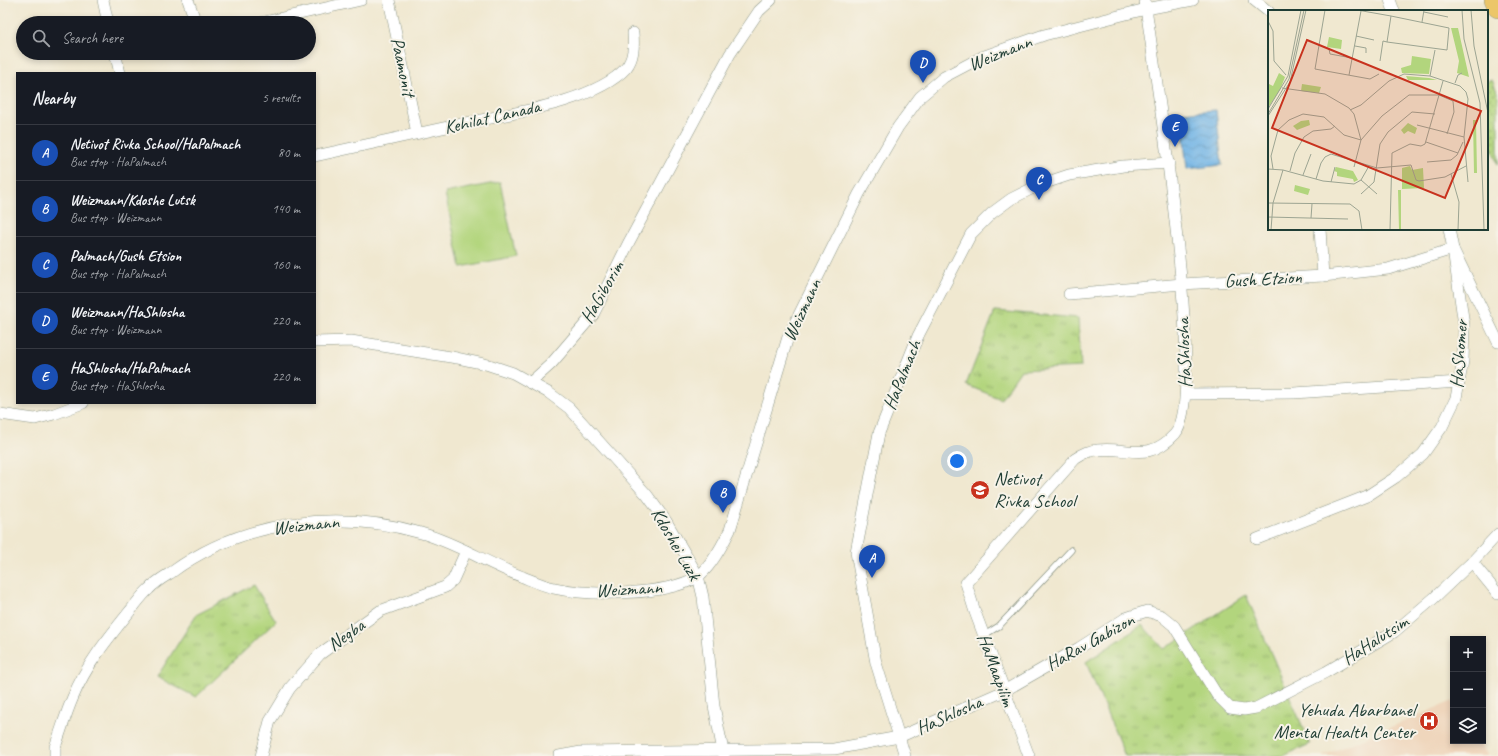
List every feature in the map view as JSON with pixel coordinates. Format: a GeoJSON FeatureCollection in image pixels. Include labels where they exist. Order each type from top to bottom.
{"type":"FeatureCollection","features":[{"type":"Feature","properties":{"kind":"highway"},"geometry":{"type":"LineString","coordinates":[[1495,0],[1498,7]]}},
{"type":"Feature","properties":{"kind":"street"},"geometry":{"type":"LineString","coordinates":[[103,0],[106,16]]}},
{"type":"Feature","properties":{"kind":"street"},"geometry":{"type":"LineString","coordinates":[[188,0],[194,16]]}},
{"type":"Feature","properties":{"kind":"street"},"geometry":{"type":"LineString","coordinates":[[291,16],[361,0]]}},
{"type":"Feature","properties":{"kind":"street","name":"Paamonit"},"geometry":{"type":"LineString","coordinates":[[389,0],[417,134]]}},
{"type":"Feature","properties":{"kind":"street","name":"HaGiborim"},"geometry":{"type":"LineString","coordinates":[[530,383],[551,364],[593,315],[629,242],[730,54],[760,11],[770,0]]}},
{"type":"Feature","properties":{"kind":"street","name":"Weizmann"},"geometry":{"type":"LineString","coordinates":[[55,756],[55,748],[73,696],[104,643],[149,588],[194,556],[251,533],[286,524],[326,520],[356,521],[385,525],[421,533],[466,551],[503,569],[555,588],[602,592],[654,591],[677,585],[698,576],[720,550],[730,530],[788,337],[859,194],[898,127],[920,97],[944,77],[982,57],[1044,35],[1145,5],[1193,0]]}},
{"type":"Feature","properties":{"kind":"street"},"geometry":{"type":"LineString","coordinates":[[1254,0],[1268,11]]}},
{"type":"Feature","properties":{"kind":"street"},"geometry":{"type":"LineString","coordinates":[[1390,0],[1394,10]]}},
{"type":"Feature","properties":{"kind":"street","name":"HaShlosha"},"geometry":{"type":"LineString","coordinates":[[966,583],[1075,459],[1096,450],[1143,452],[1161,446],[1177,433],[1183,415],[1186,394],[1182,284],[1169,163],[1145,5]]}},
{"type":"Feature","properties":{"kind":"street","name":"Kehilat Canada"},"geometry":{"type":"LineString","coordinates":[[316,156],[545,106],[584,94],[599,87],[626,67],[632,57],[634,46],[633,33]]}},
{"type":"Feature","properties":{"kind":"street"},"geometry":{"type":"LineString","coordinates":[[117,60],[120,72]]}},
{"type":"Feature","properties":{"kind":"street","name":"HaPalmach"},"geometry":{"type":"LineString","coordinates":[[905,756],[876,663],[856,552],[879,434],[918,336],[971,234],[992,213],[1011,199],[1039,185],[1069,175],[1123,166],[1169,163]]}},
{"type":"Feature","properties":{"kind":"street"},"geometry":{"type":"LineString","coordinates":[[1320,230],[1323,276]]}},
{"type":"Feature","properties":{"kind":"street"},"geometry":{"type":"LineString","coordinates":[[1449,230],[1453,249],[1498,342]]}},
{"type":"Feature","properties":{"kind":"street","name":"Gush Etzion"},"geometry":{"type":"LineString","coordinates":[[1069,294],[1182,284],[1323,276],[1388,269],[1453,249]]}},
{"type":"Feature","properties":{"kind":"street","name":"HaShomer"},"geometry":{"type":"LineString","coordinates":[[1257,539],[1367,496],[1396,478],[1423,454],[1442,427],[1456,398],[1463,361],[1464,325],[1453,249]]}},
{"type":"Feature","properties":{"kind":"street"},"geometry":{"type":"LineString","coordinates":[[316,342],[351,342],[457,358],[489,365],[513,373],[530,383]]}},
{"type":"Feature","properties":{"kind":"street"},"geometry":{"type":"LineString","coordinates":[[1186,394],[1294,393],[1459,382]]}},
{"type":"Feature","properties":{"kind":"street","name":"Kdoshei Luzk"},"geometry":{"type":"LineString","coordinates":[[530,383],[550,393],[569,408],[647,496],[666,520],[698,576],[703,597],[714,706],[724,753]]}},
{"type":"Feature","properties":{"kind":"street"},"geometry":{"type":"LineString","coordinates":[[0,414],[35,419],[54,414],[80,404]]}},
{"type":"Feature","properties":{"kind":"street","name":"HaHalutsim"},"geometry":{"type":"LineString","coordinates":[[1230,708],[1244,710],[1256,708],[1326,672],[1394,632],[1434,598],[1472,562],[1498,534]]}},
{"type":"Feature","properties":{"kind":"street","name":"Negba"},"geometry":{"type":"LineString","coordinates":[[260,756],[270,721],[290,688],[320,654],[380,611],[445,587],[456,574],[466,551]]}},
{"type":"Feature","properties":{"kind":"street"},"geometry":{"type":"LineString","coordinates":[[1472,562],[1498,594]]}},
{"type":"Feature","properties":{"kind":"street","name":"HaMaapilim"},"geometry":{"type":"LineString","coordinates":[[966,583],[983,636],[1029,756]]}},
{"type":"Feature","properties":{"kind":"street","name":"HaRav Gabizon"},"geometry":{"type":"LineString","coordinates":[[1004,691],[1079,648],[1126,618],[1147,611],[1162,616],[1174,626],[1217,695],[1230,708]]}},
{"type":"Feature","properties":{"kind":"street","name":"HaShlosha"},"geometry":{"type":"LineString","coordinates":[[559,756],[581,752],[835,752],[899,737],[1004,691]]}},
{"type":"Feature","properties":{"kind":"lane"},"geometry":{"type":"LineString","coordinates":[[983,636],[999,626],[1071,550]]}},
{"type":"Feature","properties":{"kind":"shaded area","name":"Yehuda Abarbanel Mental Health Center"},"geometry":{"type":"Polygon","coordinates":[[[1450,702],[1450,744],[1481,744],[1488,756],[1322,756],[1450,702]]]}},
{"type":"Feature","properties":{"kind":"green space"},"geometry":{"type":"Polygon","coordinates":[[[1492,80],[1498,94],[1498,165],[1488,139],[1488,82],[1492,80]]]}},
{"type":"Feature","properties":{"kind":"green space"},"geometry":{"type":"Polygon","coordinates":[[[500,182],[516,256],[461,267],[445,193],[500,182]]]}},
{"type":"Feature","properties":{"kind":"green space"},"geometry":{"type":"Polygon","coordinates":[[[995,311],[1078,318],[1081,367],[1021,370],[1001,399],[966,385],[995,311]]]}},
{"type":"Feature","properties":{"kind":"green space"},"geometry":{"type":"Polygon","coordinates":[[[254,585],[276,621],[196,697],[157,677],[196,615],[254,585]]]}},
{"type":"Feature","properties":{"kind":"green space"},"geometry":{"type":"Polygon","coordinates":[[[1246,595],[1310,744],[1283,756],[1125,756],[1086,662],[1142,625],[1164,649],[1246,595]]]}},
{"type":"Feature","properties":{"kind":"water"},"geometry":{"type":"Polygon","coordinates":[[[1216,110],[1222,165],[1187,169],[1181,113],[1216,110]]]}},
{"type":"Feature","properties":{"kind":"place","name":"Weizmann/HaShlosha"},"geometry":{"type":"Point","coordinates":[923,83]}},
{"type":"Feature","properties":{"kind":"place","name":"HaShlosha/HaPalmach"},"geometry":{"type":"Point","coordinates":[1175,147]}},
{"type":"Feature","properties":{"kind":"place","name":"Palmach/Gush Etsion"},"geometry":{"type":"Point","coordinates":[1039,200]}},
{"type":"Feature","properties":{"kind":"place","name":"Netivot Rivka School"},"geometry":{"type":"Point","coordinates":[980,490]}},
{"type":"Feature","properties":{"kind":"place","name":"Weizmann/Kdoshe Lutsk"},"geometry":{"type":"Point","coordinates":[723,513]}},
{"type":"Feature","properties":{"kind":"place","name":"Netivot Rivka School/HaPalmach"},"geometry":{"type":"Point","coordinates":[872,578]}},
{"type":"Feature","properties":{"kind":"place","name":"Yehuda Abarbanel Mental Health Center"},"geometry":{"type":"Point","coordinates":[1429,721]}}]}
